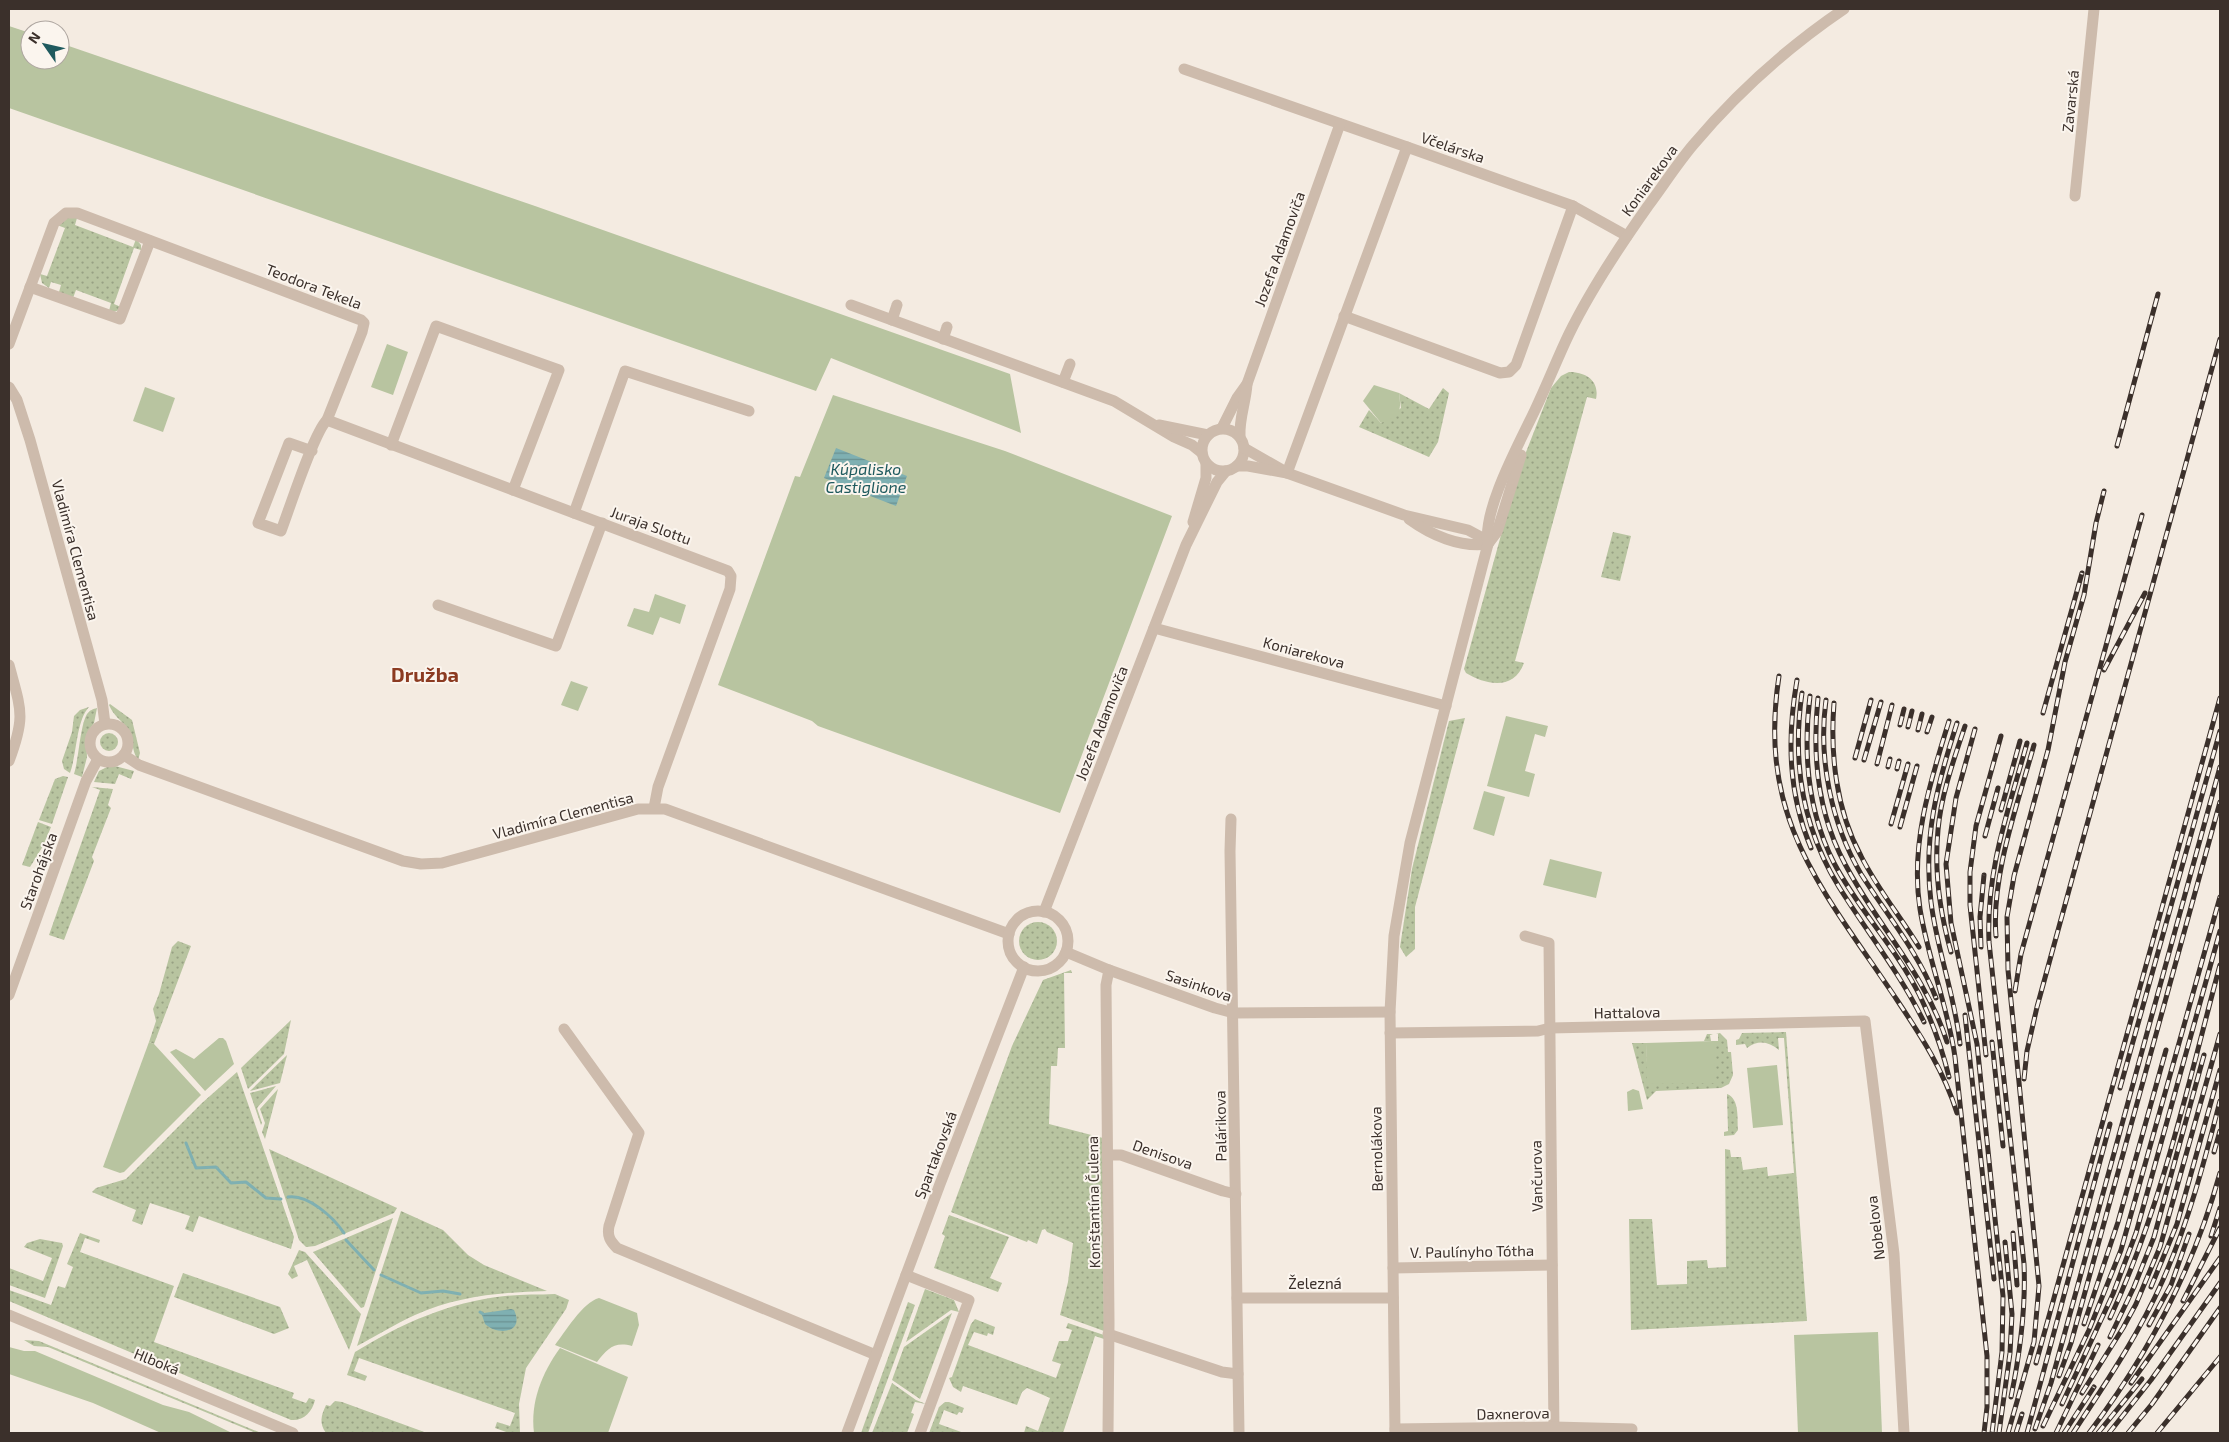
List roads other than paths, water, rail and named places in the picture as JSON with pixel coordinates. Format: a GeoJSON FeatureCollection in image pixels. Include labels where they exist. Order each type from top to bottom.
{"type":"FeatureCollection","features":[{"type":"Feature","properties":{"kind":"street","name":"Koniarekova"},"geometry":{"type":"LineString","coordinates":[[1405,866],[1488,544],[1487,530],[1491,516],[1520,438],[1569,334],[1627,236],[1692,146],[1786,52],[1844,9]]}},
{"type":"Feature","properties":{"kind":"street","name":"Zavarská"},"geometry":{"type":"LineString","coordinates":[[2075,196],[2094,9]]}},
{"type":"Feature","properties":{"kind":"street"},"geometry":{"type":"LineString","coordinates":[[1184,69],[1408,147]]}},
{"type":"Feature","properties":{"kind":"street","name":"Jozefa Adamoviča"},"geometry":{"type":"LineString","coordinates":[[1222,428],[1237,398],[1247,384],[1340,124]]}},
{"type":"Feature","properties":{"kind":"street","name":"Včelárska"},"geometry":{"type":"LineString","coordinates":[[1287,473],[1408,147],[1573,206],[1627,236]]}},
{"type":"Feature","properties":{"kind":"street"},"geometry":{"type":"LineString","coordinates":[[1344,316],[1500,373],[1509,372],[1516,365],[1573,206]]}},
{"type":"Feature","properties":{"kind":"street","name":"Teodora Tekela"},"geometry":{"type":"LineString","coordinates":[[9,344],[54,223],[66,213],[77,213],[356,317],[364,323],[327,420],[323,424],[281,531],[258,523],[289,443],[312,451]]}},
{"type":"Feature","properties":{"kind":"street"},"geometry":{"type":"LineString","coordinates":[[30,287],[120,319],[150,241]]}},
{"type":"Feature","properties":{"kind":"street"},"geometry":{"type":"LineString","coordinates":[[851,305],[1114,401],[1157,425],[1174,437],[1192,445],[1215,470],[1248,466],[1287,473],[1404,515],[1468,530],[1488,544]]}},
{"type":"Feature","properties":{"kind":"street"},"geometry":{"type":"LineString","coordinates":[[892,320],[897,305]]}},
{"type":"Feature","properties":{"kind":"street"},"geometry":{"type":"LineString","coordinates":[[392,445],[436,326],[559,370],[513,490]]}},
{"type":"Feature","properties":{"kind":"street"},"geometry":{"type":"LineString","coordinates":[[943,339],[947,327]]}},
{"type":"Feature","properties":{"kind":"street"},"geometry":{"type":"LineString","coordinates":[[1063,382],[1070,364]]}},
{"type":"Feature","properties":{"kind":"street"},"geometry":{"type":"LineString","coordinates":[[574,513],[625,372],[749,411]]}},
{"type":"Feature","properties":{"kind":"street","name":"Jozefa Adamoviča"},"geometry":{"type":"LineString","coordinates":[[1240,436],[1240,420],[1246,401],[1247,384]]}},
{"type":"Feature","properties":{"kind":"street","name":"Vladimíra Clementisa"},"geometry":{"type":"LineString","coordinates":[[9,387],[22,410],[102,700],[105,724]]}},
{"type":"Feature","properties":{"kind":"street","name":"Koniarekova"},"geometry":{"type":"LineString","coordinates":[[1488,544],[1497,532],[1534,411]]}},
{"type":"Feature","properties":{"kind":"street","name":"Juraja Slottu"},"geometry":{"type":"LineString","coordinates":[[327,420],[723,568],[731,576],[730,589],[658,787],[654,808]]}},
{"type":"Feature","properties":{"kind":"street"},"geometry":{"type":"LineString","coordinates":[[1157,425],[1208,435]]}},
{"type":"Feature","properties":{"kind":"street"},"geometry":{"type":"LineString","coordinates":[[1204,458],[1203,441],[1208,435],[1222,428],[1230,429],[1240,436],[1244,448],[1242,460],[1231,469]]}},
{"type":"Feature","properties":{"kind":"street"},"geometry":{"type":"LineString","coordinates":[[1244,448],[1287,473]]}},
{"type":"Feature","properties":{"kind":"street","name":"Jozefa Adamoviča"},"geometry":{"type":"LineString","coordinates":[[1044,912],[1186,545],[1206,478],[1204,458]]}},
{"type":"Feature","properties":{"kind":"street","name":"Jozefa Adamoviča"},"geometry":{"type":"LineString","coordinates":[[1186,545],[1217,482],[1231,469]]}},
{"type":"Feature","properties":{"kind":"street"},"geometry":{"type":"LineString","coordinates":[[1404,515],[1420,527],[1469,546],[1475,551],[1482,566]]}},
{"type":"Feature","properties":{"kind":"street"},"geometry":{"type":"LineString","coordinates":[[1468,530],[1476,527],[1491,516]]}},
{"type":"Feature","properties":{"kind":"street"},"geometry":{"type":"LineString","coordinates":[[438,605],[556,646],[602,523]]}},
{"type":"Feature","properties":{"kind":"street"},"geometry":{"type":"LineString","coordinates":[[1469,546],[1488,544]]}},
{"type":"Feature","properties":{"kind":"street","name":"Koniarekova"},"geometry":{"type":"LineString","coordinates":[[1154,628],[1446,706]]}},
{"type":"Feature","properties":{"kind":"street"},"geometry":{"type":"LineString","coordinates":[[9,665],[20,706],[21,721],[9,761]]}},
{"type":"Feature","properties":{"kind":"street"},"geometry":{"type":"LineString","coordinates":[[105,724],[119,726],[126,734],[128,744],[124,754],[112,762],[98,759],[91,750],[90,739],[95,729],[105,724]]}},
{"type":"Feature","properties":{"kind":"street","name":"Vladimíra Clementisa"},"geometry":{"type":"LineString","coordinates":[[124,754],[139,765],[403,861],[421,864],[442,863],[625,813],[654,808],[665,809],[1009,934]]}},
{"type":"Feature","properties":{"kind":"street","name":"Starohájska"},"geometry":{"type":"LineString","coordinates":[[9,995],[86,781],[98,759]]}},
{"type":"Feature","properties":{"kind":"street","name":"Palárikova"},"geometry":{"type":"LineString","coordinates":[[1231,819],[1239,1433]]}},
{"type":"Feature","properties":{"kind":"street","name":"Bernolákova"},"geometry":{"type":"LineString","coordinates":[[1394,1431],[1390,1012],[1394,936],[1405,866]]}},
{"type":"Feature","properties":{"kind":"street"},"geometry":{"type":"LineString","coordinates":[[1044,912],[1058,920],[1065,929],[1068,941],[1066,952],[1062,958],[1050,968],[1034,970],[1024,967],[1016,961],[1009,950],[1009,934],[1017,920],[1024,914],[1044,912]]}},
{"type":"Feature","properties":{"kind":"street","name":"Vančurova"},"geometry":{"type":"LineString","coordinates":[[1525,936],[1549,943],[1554,1430]]}},
{"type":"Feature","properties":{"kind":"street","name":"Sasinkova"},"geometry":{"type":"LineString","coordinates":[[1066,952],[1109,970],[1234,1013],[1390,1012]]}},
{"type":"Feature","properties":{"kind":"street","name":"Spartakovská"},"geometry":{"type":"LineString","coordinates":[[848,1433],[906,1275],[1024,967]]}},
{"type":"Feature","properties":{"kind":"street","name":"Konštantína Čulena"},"geometry":{"type":"LineString","coordinates":[[1108,1433],[1106,985],[1109,970]]}},
{"type":"Feature","properties":{"kind":"street","name":"Hattalova"},"geometry":{"type":"LineString","coordinates":[[1390,1033],[1538,1031],[1550,1028],[1865,1021]]}},
{"type":"Feature","properties":{"kind":"street","name":"Nobelova"},"geometry":{"type":"LineString","coordinates":[[1865,1021],[1894,1254],[1904,1433]]}},
{"type":"Feature","properties":{"kind":"street"},"geometry":{"type":"LineString","coordinates":[[564,1029],[639,1133],[608,1232],[610,1240],[617,1248],[876,1356]]}},
{"type":"Feature","properties":{"kind":"street","name":"Denisova"},"geometry":{"type":"LineString","coordinates":[[1107,1155],[1121,1155],[1236,1194]]}},
{"type":"Feature","properties":{"kind":"street","name":"V. Paulínyho Tótha"},"geometry":{"type":"LineString","coordinates":[[1393,1268],[1552,1265]]}},
{"type":"Feature","properties":{"kind":"street"},"geometry":{"type":"LineString","coordinates":[[906,1275],[969,1300],[920,1433]]}},
{"type":"Feature","properties":{"kind":"street","name":"Železná"},"geometry":{"type":"LineString","coordinates":[[1237,1298],[1393,1298]]}},
{"type":"Feature","properties":{"kind":"street","name":"Hlboká"},"geometry":{"type":"LineString","coordinates":[[9,1315],[293,1433]]}},
{"type":"Feature","properties":{"kind":"street"},"geometry":{"type":"LineString","coordinates":[[1108,1334],[1222,1372],[1238,1374]]}},
{"type":"Feature","properties":{"kind":"street","name":"Daxnerova"},"geometry":{"type":"LineString","coordinates":[[1394,1431],[1632,1429]]}},
{"type":"Feature","properties":{"kind":"water","name":"Kúpalisko Castiglione"},"geometry":{"type":"Polygon","coordinates":[[[836,448],[907,476],[896,506],[824,478],[836,448]]]}},
{"type":"Feature","properties":{"kind":"water"},"geometry":{"type":"Polygon","coordinates":[[[514,1310],[516,1318],[516,1324],[513,1328],[503,1331],[490,1328],[485,1324],[482,1315],[484,1313],[514,1310]]]}},
{"type":"Feature","properties":{"kind":"waterway"},"geometry":{"type":"LineString","coordinates":[[186,1143],[196,1168],[216,1167],[231,1183],[246,1182],[266,1198],[281,1199]]}},
{"type":"Feature","properties":{"kind":"waterway"},"geometry":{"type":"LineString","coordinates":[[288,1197],[296,1197],[312,1203],[327,1214],[344,1233]]}},
{"type":"Feature","properties":{"kind":"waterway"},"geometry":{"type":"LineString","coordinates":[[346,1240],[374,1270]]}},
{"type":"Feature","properties":{"kind":"waterway"},"geometry":{"type":"LineString","coordinates":[[381,1275],[421,1293],[443,1291],[460,1294]]}},
{"type":"Feature","properties":{"kind":"railway"},"geometry":{"type":"LineString","coordinates":[[2117,446],[2158,294]]}},
{"type":"Feature","properties":{"kind":"railway"},"geometry":{"type":"LineString","coordinates":[[2024,1079],[2027,1051],[2037,1007],[2220,339]]}},
{"type":"Feature","properties":{"kind":"railway"},"geometry":{"type":"LineString","coordinates":[[2008,1433],[2034,1342],[2039,1286],[2008,970],[2007,917],[2014,876],[2048,750],[2065,662],[2084,595],[2096,523],[2104,491]]}},
{"type":"Feature","properties":{"kind":"railway"},"geometry":{"type":"LineString","coordinates":[[2015,991],[2021,954],[2142,515]]}},
{"type":"Feature","properties":{"kind":"railway"},"geometry":{"type":"LineString","coordinates":[[2043,713],[2082,573]]}},
{"type":"Feature","properties":{"kind":"railway"},"geometry":{"type":"LineString","coordinates":[[2104,670],[2145,593]]}},
{"type":"Feature","properties":{"kind":"railway"},"geometry":{"type":"LineString","coordinates":[[1779,676],[1775,727],[1778,772],[1787,812],[1802,850],[1821,886],[1923,1040],[1946,1083],[1957,1113]]}},
{"type":"Feature","properties":{"kind":"railway"},"geometry":{"type":"LineString","coordinates":[[1797,680],[1792,723],[1792,765],[1798,807],[1811,848]]}},
{"type":"Feature","properties":{"kind":"railway"},"geometry":{"type":"LineString","coordinates":[[1802,693],[1798,744],[1800,769],[1808,817],[1816,841],[1839,887],[1894,970],[1924,1022]]}},
{"type":"Feature","properties":{"kind":"railway"},"geometry":{"type":"LineString","coordinates":[[1810,696],[1807,739],[1809,781],[1818,823],[1825,843],[1834,863],[1854,896],[1910,977],[1928,1014],[1949,1077]]}},
{"type":"Feature","properties":{"kind":"railway"},"geometry":{"type":"LineString","coordinates":[[1818,698],[1816,720],[1817,762],[1819,783],[1828,824],[1845,864],[1927,994],[1947,1042]]}},
{"type":"Feature","properties":{"kind":"railway"},"geometry":{"type":"LineString","coordinates":[[2036,1363],[2220,698]]}},
{"type":"Feature","properties":{"kind":"railway"},"geometry":{"type":"LineString","coordinates":[[1826,700],[1824,722],[1826,767],[1829,790],[1842,833],[1861,874],[1911,949],[1936,998]]}},
{"type":"Feature","properties":{"kind":"railway"},"geometry":{"type":"LineString","coordinates":[[1855,758],[1871,700]]}},
{"type":"Feature","properties":{"kind":"railway"},"geometry":{"type":"LineString","coordinates":[[1864,760],[1881,702]]}},
{"type":"Feature","properties":{"kind":"railway"},"geometry":{"type":"LineString","coordinates":[[1834,703],[1834,762],[1840,801],[1852,838],[1881,891],[1919,947]]}},
{"type":"Feature","properties":{"kind":"railway"},"geometry":{"type":"LineString","coordinates":[[1877,764],[1892,705]]}},
{"type":"Feature","properties":{"kind":"railway"},"geometry":{"type":"LineString","coordinates":[[1900,725],[1904,709]]}},
{"type":"Feature","properties":{"kind":"railway"},"geometry":{"type":"LineString","coordinates":[[1908,727],[1912,711]]}},
{"type":"Feature","properties":{"kind":"railway"},"geometry":{"type":"LineString","coordinates":[[1918,730],[1922,714]]}},
{"type":"Feature","properties":{"kind":"railway"},"geometry":{"type":"LineString","coordinates":[[1927,732],[1932,717]]}},
{"type":"Feature","properties":{"kind":"railway"},"geometry":{"type":"LineString","coordinates":[[1949,721],[1935,767],[1924,814],[1920,837],[1918,885],[1924,928],[1948,1020],[1955,1057],[1987,1356],[1987,1407],[1984,1433]]}},
{"type":"Feature","properties":{"kind":"railway"},"geometry":{"type":"LineString","coordinates":[[1957,723],[1943,768],[1930,833],[1929,878],[1937,938],[1958,1026],[1960,1044]]}},
{"type":"Feature","properties":{"kind":"railway"},"geometry":{"type":"LineString","coordinates":[[1951,952],[1939,892],[1937,845],[1945,790],[1965,726]]}},
{"type":"Feature","properties":{"kind":"railway"},"geometry":{"type":"LineString","coordinates":[[1975,729],[1956,798],[1946,864],[1951,923],[1977,1044],[2003,1296],[2002,1352],[1992,1433]]}},
{"type":"Feature","properties":{"kind":"railway"},"geometry":{"type":"LineString","coordinates":[[2120,1088],[2220,731]]}},
{"type":"Feature","properties":{"kind":"railway"},"geometry":{"type":"LineString","coordinates":[[1986,1055],[1970,905],[1970,872],[1976,826],[2001,736]]}},
{"type":"Feature","properties":{"kind":"railway"},"geometry":{"type":"LineString","coordinates":[[2001,810],[2020,741]]}},
{"type":"Feature","properties":{"kind":"railway"},"geometry":{"type":"LineString","coordinates":[[2011,1397],[2022,1331],[2024,1264],[1989,942],[1989,916],[1991,890],[2000,841],[2027,743]]}},
{"type":"Feature","properties":{"kind":"railway"},"geometry":{"type":"LineString","coordinates":[[1996,936],[1996,913],[2002,864],[2034,745]]}},
{"type":"Feature","properties":{"kind":"railway"},"geometry":{"type":"LineString","coordinates":[[1888,767],[1890,759]]}},
{"type":"Feature","properties":{"kind":"railway"},"geometry":{"type":"LineString","coordinates":[[1897,769],[1899,761]]}},
{"type":"Feature","properties":{"kind":"railway"},"geometry":{"type":"LineString","coordinates":[[1891,824],[1908,764]]}},
{"type":"Feature","properties":{"kind":"railway"},"geometry":{"type":"LineString","coordinates":[[1900,827],[1917,766]]}},
{"type":"Feature","properties":{"kind":"railway"},"geometry":{"type":"LineString","coordinates":[[2035,1429],[2051,1383],[2220,767]]}},
{"type":"Feature","properties":{"kind":"railway"},"geometry":{"type":"LineString","coordinates":[[1985,836],[1998,788]]}},
{"type":"Feature","properties":{"kind":"railway"},"geometry":{"type":"LineString","coordinates":[[2059,1376],[2071,1343],[2220,802]]}},
{"type":"Feature","properties":{"kind":"railway"},"geometry":{"type":"LineString","coordinates":[[1981,947],[1980,917],[1984,875]]}},
{"type":"Feature","properties":{"kind":"railway"},"geometry":{"type":"LineString","coordinates":[[2043,1426],[2089,1330],[2121,1250],[2220,897]]}},
{"type":"Feature","properties":{"kind":"railway"},"geometry":{"type":"LineString","coordinates":[[2062,1404],[2113,1294],[2136,1233],[2220,931]]}},
{"type":"Feature","properties":{"kind":"railway"},"geometry":{"type":"LineString","coordinates":[[2110,1318],[2145,1232],[2159,1188],[2185,1099],[2220,965]]}},
{"type":"Feature","properties":{"kind":"railway"},"geometry":{"type":"LineString","coordinates":[[1965,1015],[1994,1279]]}},
{"type":"Feature","properties":{"kind":"railway"},"geometry":{"type":"LineString","coordinates":[[2082,1393],[2136,1304],[2160,1247],[2220,1034]]}},
{"type":"Feature","properties":{"kind":"railway"},"geometry":{"type":"LineString","coordinates":[[1992,1042],[2003,1146]]}},
{"type":"Feature","properties":{"kind":"railway"},"geometry":{"type":"LineString","coordinates":[[2084,1324],[2118,1222],[2166,1050]]}},
{"type":"Feature","properties":{"kind":"railway"},"geometry":{"type":"LineString","coordinates":[[2110,1337],[2134,1287],[2154,1237],[2204,1055]]}},
{"type":"Feature","properties":{"kind":"railway"},"geometry":{"type":"LineString","coordinates":[[2151,1287],[2177,1224],[2220,1070]]}},
{"type":"Feature","properties":{"kind":"railway"},"geometry":{"type":"LineString","coordinates":[[2073,1433],[2132,1341],[2162,1282],[2188,1216],[2220,1101]]}},
{"type":"Feature","properties":{"kind":"railway"},"geometry":{"type":"LineString","coordinates":[[2027,1433],[2110,1124]]}},
{"type":"Feature","properties":{"kind":"railway"},"geometry":{"type":"LineString","coordinates":[[2214,1152],[2220,1131]]}},
{"type":"Feature","properties":{"kind":"railway"},"geometry":{"type":"LineString","coordinates":[[2089,1433],[2131,1373],[2167,1309],[2197,1242],[2220,1173]]}},
{"type":"Feature","properties":{"kind":"railway"},"geometry":{"type":"LineString","coordinates":[[2211,1236],[2220,1208]]}},
{"type":"Feature","properties":{"kind":"railway"},"geometry":{"type":"LineString","coordinates":[[2183,1301],[2220,1228]]}},
{"type":"Feature","properties":{"kind":"railway"},"geometry":{"type":"LineString","coordinates":[[2013,1233],[2017,1285]]}},
{"type":"Feature","properties":{"kind":"railway"},"geometry":{"type":"LineString","coordinates":[[2149,1325],[2171,1285],[2189,1234]]}},
{"type":"Feature","properties":{"kind":"railway"},"geometry":{"type":"LineString","coordinates":[[1999,1433],[2010,1353],[2012,1314],[2005,1242]]}},
{"type":"Feature","properties":{"kind":"railway"},"geometry":{"type":"LineString","coordinates":[[2131,1383],[2220,1258]]}},
{"type":"Feature","properties":{"kind":"railway"},"geometry":{"type":"LineString","coordinates":[[2109,1433],[2151,1380],[2220,1283]]}},
{"type":"Feature","properties":{"kind":"railway"},"geometry":{"type":"LineString","coordinates":[[2128,1433],[2152,1404],[2220,1308]]}},
{"type":"Feature","properties":{"kind":"railway"},"geometry":{"type":"LineString","coordinates":[[2056,1433],[2098,1345]]}},
{"type":"Feature","properties":{"kind":"railway"},"geometry":{"type":"LineString","coordinates":[[2157,1433],[2220,1357]]}},
{"type":"Feature","properties":{"kind":"railway"},"geometry":{"type":"LineString","coordinates":[[2098,1433],[2142,1379]]}},
{"type":"Feature","properties":{"kind":"railway"},"geometry":{"type":"LineString","coordinates":[[2064,1433],[2094,1387]]}},
{"type":"Feature","properties":{"kind":"railway"},"geometry":{"type":"LineString","coordinates":[[2016,1433],[2022,1414]]}},
{"type":"Feature","properties":{"kind":"district","name":"Družba"},"geometry":{"type":"Point","coordinates":[425,674]}}]}
